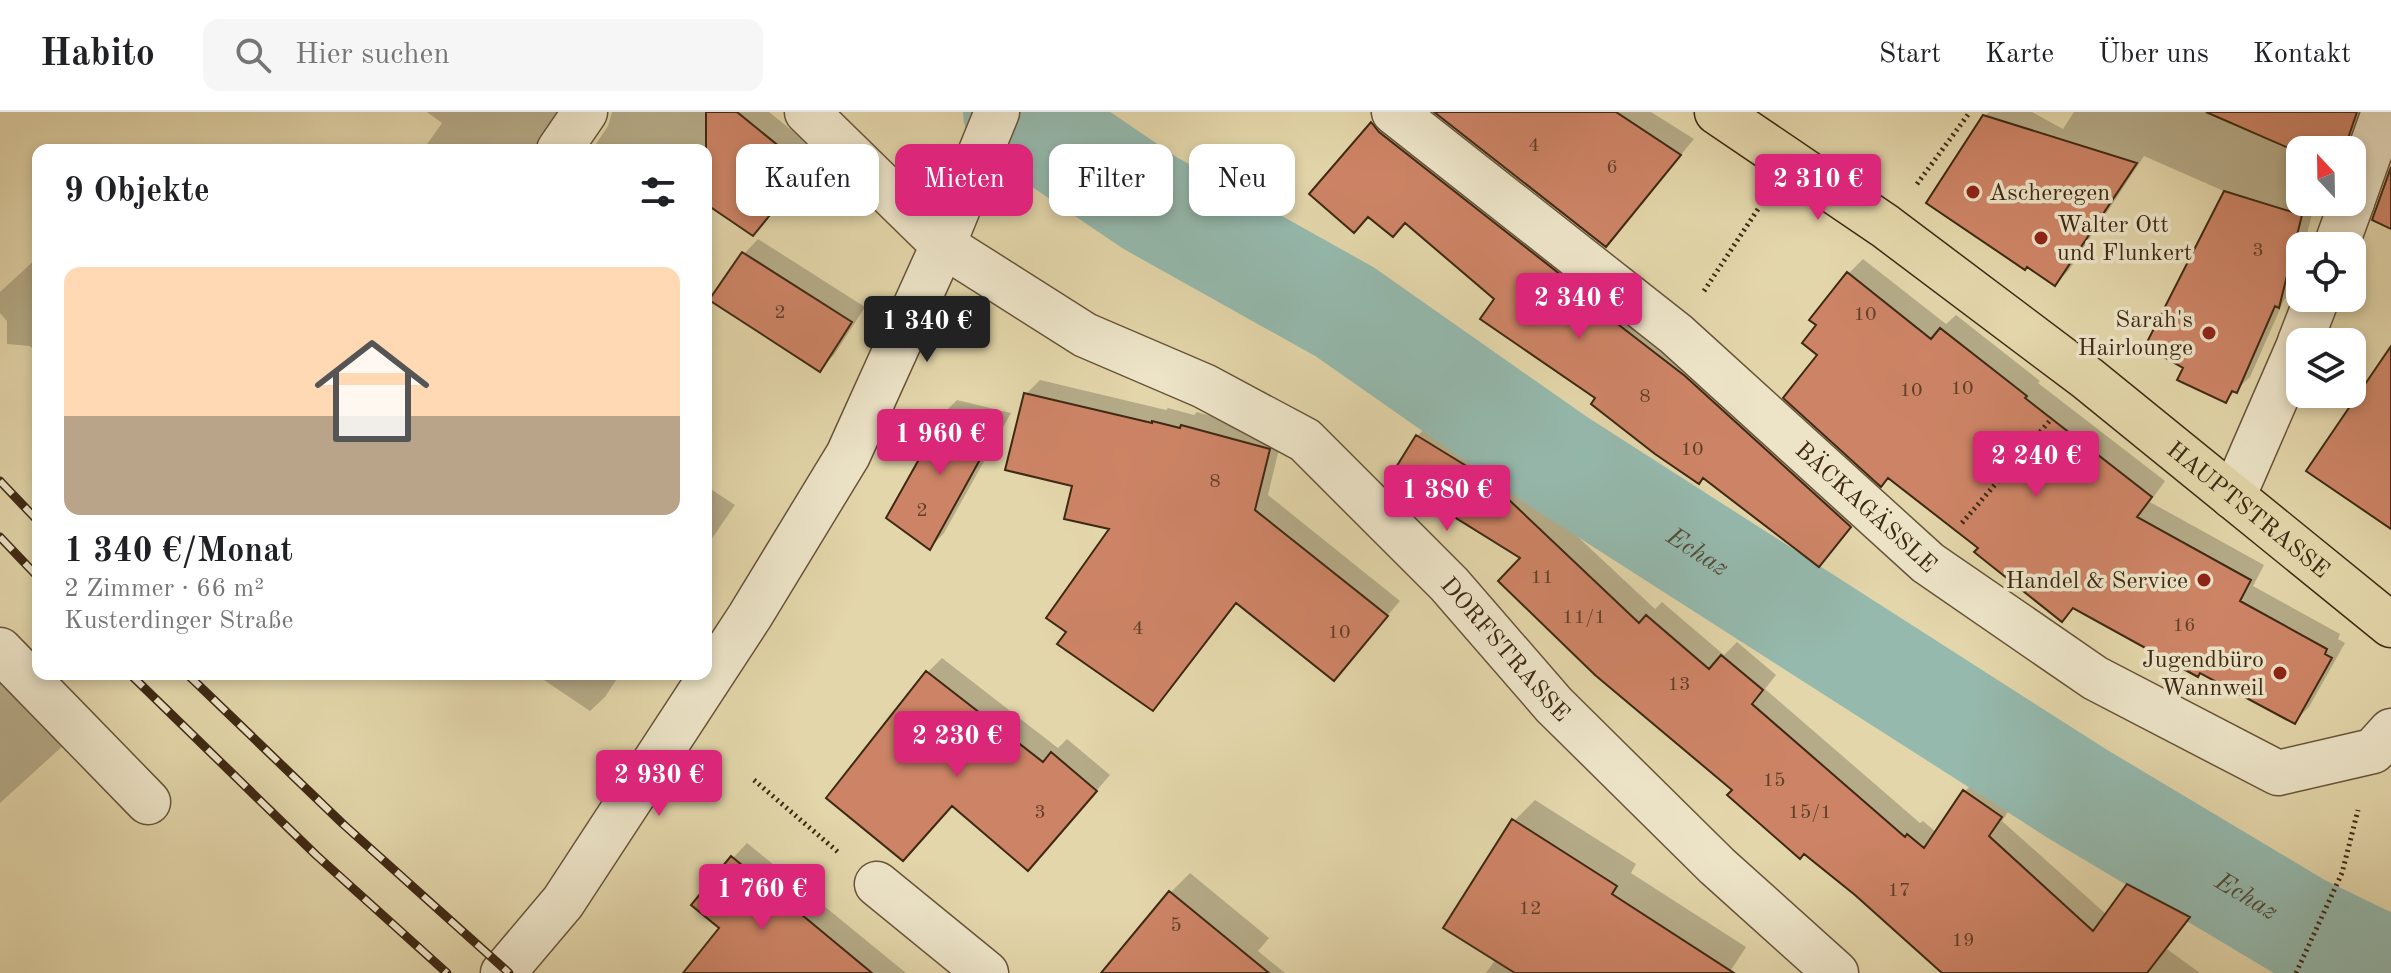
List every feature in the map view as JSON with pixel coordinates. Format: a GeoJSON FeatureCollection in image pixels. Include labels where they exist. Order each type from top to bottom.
{"type":"FeatureCollection","features":[{"type":"Feature","properties":{"kind":"main road","name":"HAUPTSTRASSE"},"geometry":{"type":"LineString","coordinates":[[1717,112],[1885,226],[2087,378],[2391,625]]}},
{"type":"Feature","properties":{"kind":"street"},"geometry":{"type":"LineString","coordinates":[[563,144],[585,112]]}},
{"type":"Feature","properties":{"kind":"street","name":"DORFSTRASSE"},"geometry":{"type":"LineString","coordinates":[[807,112],[943,245],[1085,335],[1204,386],[1305,440],[1449,584],[1554,705],[1717,866],[1836,973]]}},
{"type":"Feature","properties":{"kind":"street","name":"BÄCKAGÄSSLE"},"geometry":{"type":"LineString","coordinates":[[1394,112],[1676,334],[1928,563],[2095,678],[2278,773],[2373,751],[2391,731]]}},
{"type":"Feature","properties":{"kind":"street"},"geometry":{"type":"LineString","coordinates":[[2366,163],[2384,112]]}},
{"type":"Feature","properties":{"kind":"street"},"geometry":{"type":"LineString","coordinates":[[712,674],[848,455],[943,245],[991,128]]}},
{"type":"Feature","properties":{"kind":"street"},"geometry":{"type":"LineString","coordinates":[[2233,497],[2286,375]]}},
{"type":"Feature","properties":{"kind":"street"},"geometry":{"type":"LineString","coordinates":[[0,650],[148,802]]}},
{"type":"Feature","properties":{"kind":"street"},"geometry":{"type":"LineString","coordinates":[[503,973],[563,902],[708,680]]}},
{"type":"Feature","properties":{"kind":"street"},"geometry":{"type":"LineString","coordinates":[[877,884],[986,973]]}},
{"type":"Feature","properties":{"kind":"path"},"geometry":{"type":"LineString","coordinates":[[1885,226],[1970,112]]}},
{"type":"Feature","properties":{"kind":"path"},"geometry":{"type":"LineString","coordinates":[[1676,334],[1789,161]]}},
{"type":"Feature","properties":{"kind":"path"},"geometry":{"type":"LineString","coordinates":[[1928,563],[2087,378]]}},
{"type":"Feature","properties":{"kind":"path"},"geometry":{"type":"LineString","coordinates":[[754,780],[827,843]]}},
{"type":"Feature","properties":{"kind":"path"},"geometry":{"type":"LineString","coordinates":[[2296,973],[2342,873]]}},
{"type":"Feature","properties":{"kind":"building"},"geometry":{"type":"Polygon","coordinates":[[[706,112],[737,112],[776,144],[736,144],[736,216],[769,216],[753,236],[712,208],[712,144],[706,144],[706,112]]]}},
{"type":"Feature","properties":{"kind":"building"},"geometry":{"type":"Polygon","coordinates":[[[1434,112],[1616,112],[1681,155],[1606,247],[1434,112]]]}},
{"type":"Feature","properties":{"kind":"building"},"geometry":{"type":"Polygon","coordinates":[[[2206,112],[2357,112],[2349,136],[2286,136],[2286,147],[2206,112]]]}},
{"type":"Feature","properties":{"kind":"building"},"geometry":{"type":"Polygon","coordinates":[[[1983,115],[2137,163],[2055,286],[2027,267],[2025,270],[1926,203],[1983,115]]]}},
{"type":"Feature","properties":{"kind":"building"},"geometry":{"type":"Polygon","coordinates":[[[1371,122],[1379,132],[1575,286],[1572,290],[1617,320],[1615,322],[1685,376],[1851,527],[1819,567],[1703,478],[1699,484],[1655,454],[1591,404],[1595,398],[1480,319],[1494,299],[1405,223],[1393,237],[1368,217],[1354,233],[1309,194],[1371,122]]]}},
{"type":"Feature","properties":{"kind":"building"},"geometry":{"type":"Polygon","coordinates":[[[2391,167],[2391,229],[2372,220],[2391,167]]]}},
{"type":"Feature","properties":{"kind":"building"},"geometry":{"type":"Polygon","coordinates":[[[2224,191],[2286,210],[2286,216],[2302,216],[2298,232],[2286,232],[2286,280],[2279,308],[2275,306],[2237,393],[2232,391],[2226,403],[2177,380],[2183,368],[2145,346],[2224,191]]]}},
{"type":"Feature","properties":{"kind":"building"},"geometry":{"type":"Polygon","coordinates":[[[742,252],[852,322],[820,372],[712,302],[712,296],[742,252]]]}},
{"type":"Feature","properties":{"kind":"building"},"geometry":{"type":"Polygon","coordinates":[[[1847,272],[1931,339],[1940,328],[2152,497],[2137,517],[2251,580],[2240,601],[2327,649],[2325,654],[2332,658],[2295,724],[2200,673],[2198,677],[2073,608],[2062,622],[1974,552],[1978,548],[1888,478],[1881,487],[1783,398],[1817,355],[1802,343],[1816,325],[1809,320],[1847,272]]]}},
{"type":"Feature","properties":{"kind":"building"},"geometry":{"type":"Polygon","coordinates":[[[2391,346],[2391,529],[2306,471],[2349,408],[2366,408],[2366,383],[2391,346]]]}},
{"type":"Feature","properties":{"kind":"building"},"geometry":{"type":"Polygon","coordinates":[[[1024,393],[1152,423],[1180,428],[1181,425],[1270,449],[1255,510],[1388,616],[1334,681],[1236,603],[1153,711],[1057,644],[1066,632],[1046,618],[1109,529],[1064,519],[1072,486],[1005,470],[1024,393]]]}},
{"type":"Feature","properties":{"kind":"building"},"geometry":{"type":"Polygon","coordinates":[[[940,414],[998,427],[930,550],[886,518],[940,414]]]}},
{"type":"Feature","properties":{"kind":"building"},"geometry":{"type":"Polygon","coordinates":[[[1416,435],[1486,478],[1639,623],[1646,615],[1709,669],[1721,655],[1763,690],[1752,704],[1905,837],[1907,834],[1924,848],[1963,790],[2002,817],[1989,836],[2093,931],[2127,884],[2190,917],[2147,973],[1942,973],[1855,895],[1804,854],[1800,859],[1727,795],[1732,790],[1595,675],[1498,581],[1520,558],[1390,477],[1416,435]]]}},
{"type":"Feature","properties":{"kind":"building"},"geometry":{"type":"Polygon","coordinates":[[[926,671],[1043,762],[1051,752],[1097,791],[1028,871],[952,806],[903,861],[826,798],[926,671]]]}},
{"type":"Feature","properties":{"kind":"building"},"geometry":{"type":"Polygon","coordinates":[[[1512,819],[1617,886],[1612,894],[1734,973],[1515,973],[1443,928],[1512,819]]]}},
{"type":"Feature","properties":{"kind":"building"},"geometry":{"type":"Polygon","coordinates":[[[731,856],[872,973],[683,973],[719,928],[691,905],[731,856]]]}},
{"type":"Feature","properties":{"kind":"building"},"geometry":{"type":"Polygon","coordinates":[[[1169,891],[1269,973],[1101,973],[1169,891]]]}},
{"type":"Feature","properties":{"kind":"waterway","name":"Echaz"},"geometry":{"type":"LineString","coordinates":[[1016,112],[1150,203],[1345,312],[1559,462],[2076,793],[2300,927],[2391,971]]}},
{"type":"Feature","properties":{"kind":"railway"},"geometry":{"type":"LineString","coordinates":[[0,481],[32,515]]}},
{"type":"Feature","properties":{"kind":"railway"},"geometry":{"type":"LineString","coordinates":[[0,537],[32,571]]}},
{"type":"Feature","properties":{"kind":"railway"},"geometry":{"type":"LineString","coordinates":[[136,680],[316,855],[447,973]]}},
{"type":"Feature","properties":{"kind":"railway"},"geometry":{"type":"LineString","coordinates":[[193,680],[343,824],[509,973]]}},
{"type":"Feature","properties":{"kind":"place","name":"Ascheregen"},"geometry":{"type":"Point","coordinates":[1973,192]}},
{"type":"Feature","properties":{"kind":"place","name":"Walter Ott und Flunkert"},"geometry":{"type":"Point","coordinates":[2041,238]}},
{"type":"Feature","properties":{"kind":"place","name":"Sarah's Hairlounge"},"geometry":{"type":"Point","coordinates":[2209,333]}},
{"type":"Feature","properties":{"kind":"place","name":"Handel & Service"},"geometry":{"type":"Point","coordinates":[2204,580]}},
{"type":"Feature","properties":{"kind":"place","name":"Jugendbüro Wannweil"},"geometry":{"type":"Point","coordinates":[2280,673]}}]}
